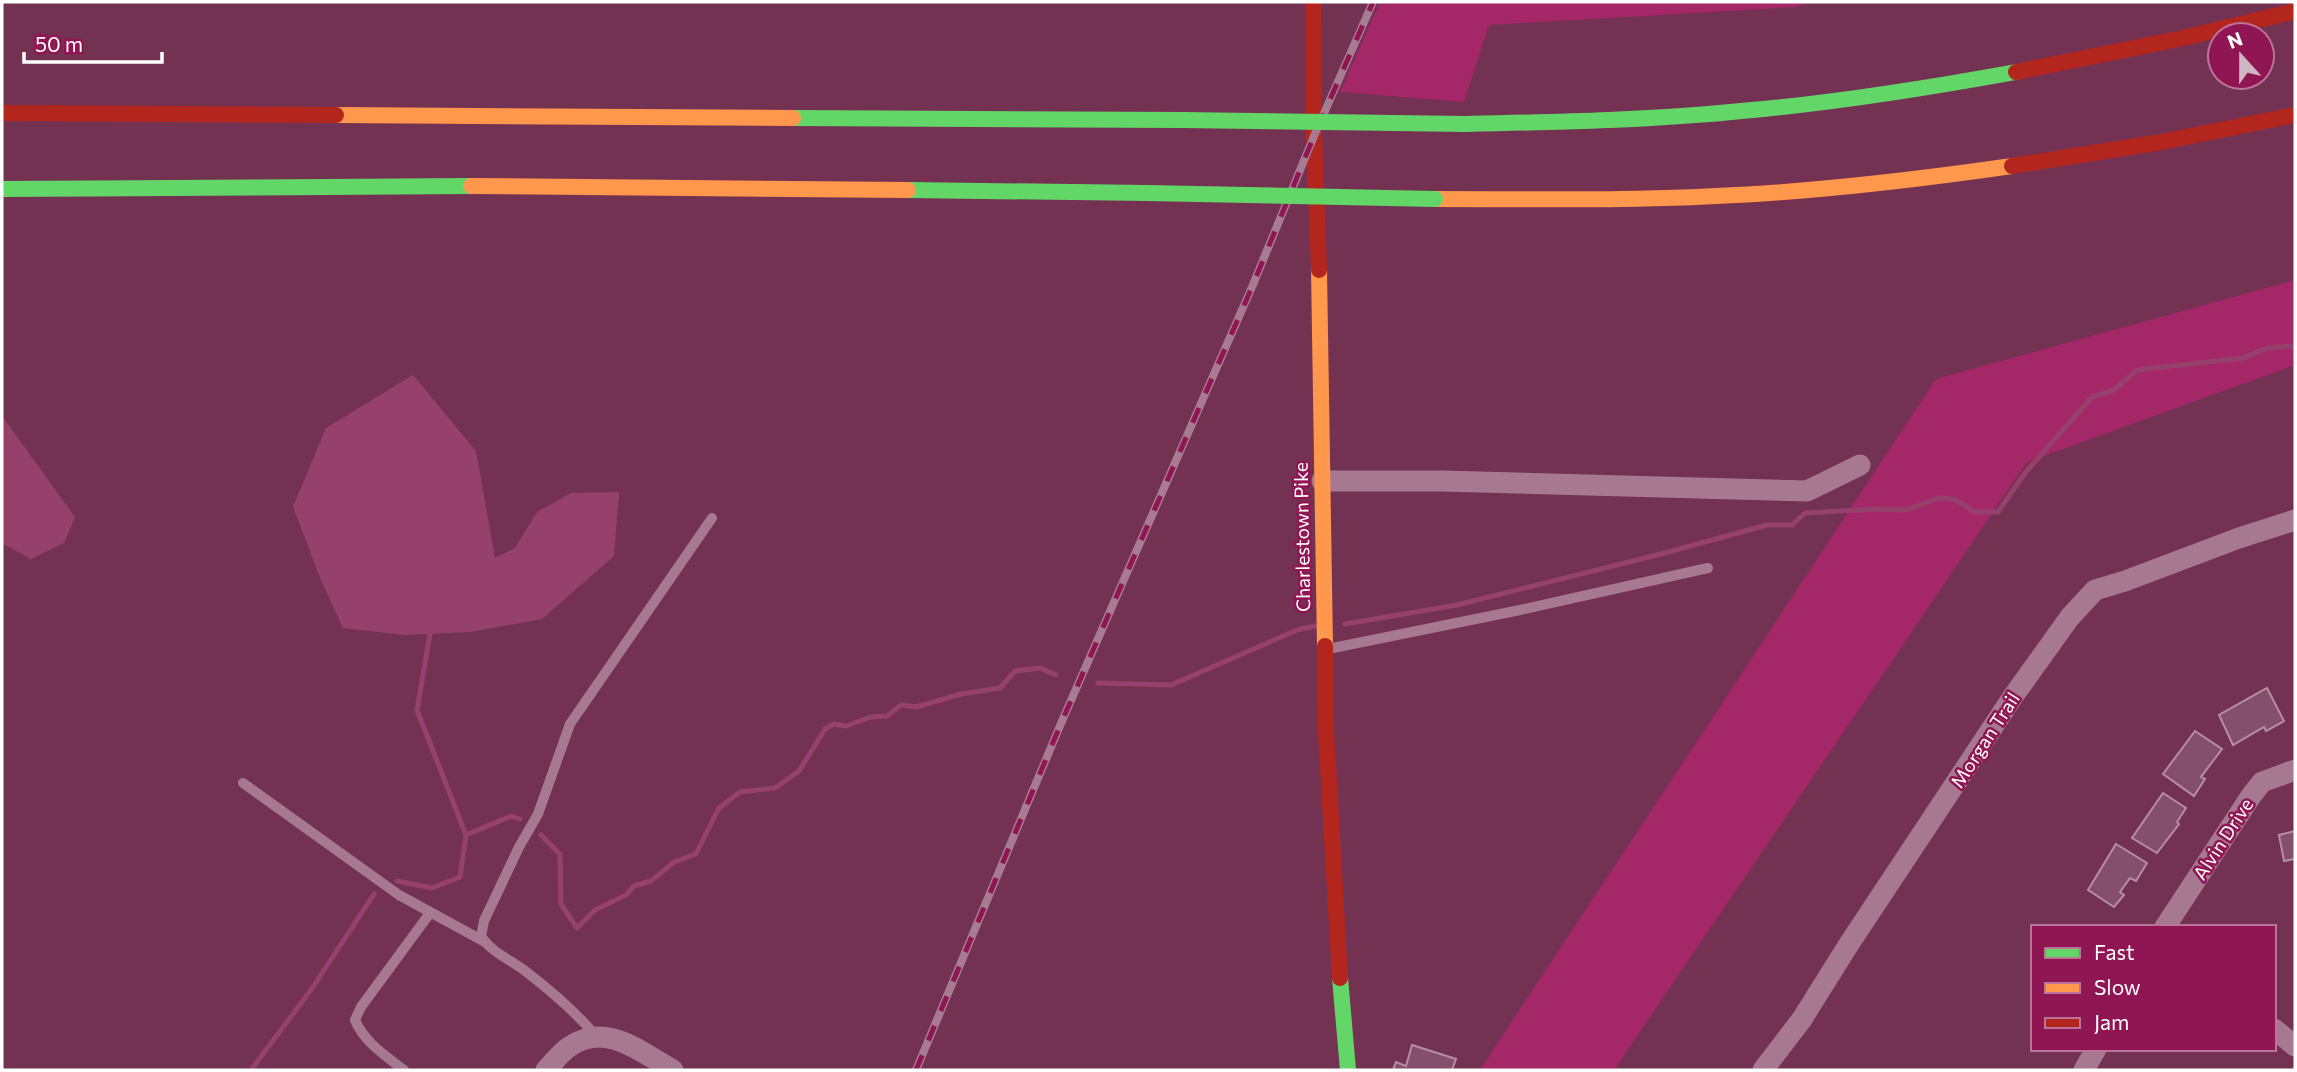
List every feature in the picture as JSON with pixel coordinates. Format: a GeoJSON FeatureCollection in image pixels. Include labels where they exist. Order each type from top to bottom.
{"type":"FeatureCollection","features":[{"type":"Feature","properties":{"kind":"main road","name":"Charlestown Pike"},"geometry":{"type":"LineString","coordinates":[[1313,2],[1325,649],[1336,930],[1348,1070]]}},
{"type":"Feature","properties":{"kind":"main road"},"geometry":{"type":"LineString","coordinates":[[2,113],[1465,124],[1662,117],[1843,100],[2053,65],[2198,36],[2295,11]]}},
{"type":"Feature","properties":{"kind":"main road"},"geometry":{"type":"LineString","coordinates":[[2,189],[539,186],[1627,200],[1757,194],[1910,180],[2133,148],[2295,115]]}},
{"type":"Feature","properties":{"kind":"street"},"geometry":{"type":"LineString","coordinates":[[1322,481],[1441,481],[1807,491],[1860,465]]}},
{"type":"Feature","properties":{"kind":"street","name":"Morgan Trail"},"geometry":{"type":"LineString","coordinates":[[1763,1070],[1802,1019],[2036,663],[2095,590],[2126,582],[2239,538],[2295,520]]}},
{"type":"Feature","properties":{"kind":"street","name":"Alvin Drive"},"geometry":{"type":"LineString","coordinates":[[2166,925],[2262,782],[2295,770]]}},
{"type":"Feature","properties":{"kind":"street"},"geometry":{"type":"LineString","coordinates":[[2276,1031],[2295,1046]]}},
{"type":"Feature","properties":{"kind":"street"},"geometry":{"type":"LineString","coordinates":[[546,1070],[568,1047],[588,1037],[606,1035],[673,1070]]}},
{"type":"Feature","properties":{"kind":"street"},"geometry":{"type":"LineString","coordinates":[[2084,1070],[2095,1051]]}},
{"type":"Feature","properties":{"kind":"lane"},"geometry":{"type":"LineString","coordinates":[[485,942],[481,936],[484,922],[519,847],[538,814],[570,724],[712,518]]}},
{"type":"Feature","properties":{"kind":"lane"},"geometry":{"type":"LineString","coordinates":[[1325,649],[1520,610],[1708,568]]}},
{"type":"Feature","properties":{"kind":"lane"},"geometry":{"type":"LineString","coordinates":[[243,783],[389,889],[485,942],[575,1010],[596,1036]]}},
{"type":"Feature","properties":{"kind":"lane"},"geometry":{"type":"LineString","coordinates":[[404,1070],[374,1046],[355,1020],[361,1007],[430,913]]}},
{"type":"Feature","properties":{"kind":"shaded area"},"geometry":{"type":"Polygon","coordinates":[[[1380,2],[1812,2],[1796,7],[1489,25],[1464,102],[1340,92],[1380,2]]]}},
{"type":"Feature","properties":{"kind":"shaded area"},"geometry":{"type":"Polygon","coordinates":[[[2295,280],[2295,365],[2027,462],[1614,1070],[1480,1070],[1936,379],[2295,280]]]}},
{"type":"Feature","properties":{"kind":"shaded area"},"geometry":{"type":"Polygon","coordinates":[[[413,375],[476,451],[495,558],[515,548],[537,512],[571,493],[619,492],[614,556],[542,619],[470,632],[405,635],[343,628],[293,507],[326,428],[413,375]]]}},
{"type":"Feature","properties":{"kind":"shaded area"},"geometry":{"type":"Polygon","coordinates":[[[2,416],[75,517],[64,543],[31,559],[2,543],[2,416]]]}},
{"type":"Feature","properties":{"kind":"building"},"geometry":{"type":"Polygon","coordinates":[[[2267,688],[2284,721],[2266,731],[2264,727],[2233,745],[2219,715],[2267,688]]]}},
{"type":"Feature","properties":{"kind":"building"},"geometry":{"type":"Polygon","coordinates":[[[2195,731],[2222,749],[2201,777],[2205,779],[2194,796],[2163,774],[2195,731]]]}},
{"type":"Feature","properties":{"kind":"building"},"geometry":{"type":"Polygon","coordinates":[[[2163,793],[2186,808],[2177,822],[2179,824],[2157,853],[2132,838],[2163,793]]]}},
{"type":"Feature","properties":{"kind":"building"},"geometry":{"type":"Polygon","coordinates":[[[2295,831],[2295,859],[2284,861],[2279,835],[2295,831]]]}},
{"type":"Feature","properties":{"kind":"building"},"geometry":{"type":"Polygon","coordinates":[[[2116,844],[2147,863],[2136,881],[2130,878],[2120,892],[2124,895],[2114,907],[2088,890],[2116,844]]]}},
{"type":"Feature","properties":{"kind":"building"},"geometry":{"type":"Polygon","coordinates":[[[1412,1045],[1456,1059],[1452,1070],[1393,1070],[1396,1062],[1406,1066],[1412,1045]]]}},
{"type":"Feature","properties":{"kind":"waterway"},"geometry":{"type":"LineString","coordinates":[[1345,624],[1457,605],[1767,525],[1792,525],[1805,513],[1906,510],[1939,498],[1954,499],[1975,512],[1998,512],[2025,473],[2092,397],[2114,390],[2137,370],[2243,358],[2267,348],[2295,346]]}},
{"type":"Feature","properties":{"kind":"waterway"},"geometry":{"type":"LineString","coordinates":[[1098,683],[1171,685],[1297,630],[1315,626]]}},
{"type":"Feature","properties":{"kind":"waterway"},"geometry":{"type":"LineString","coordinates":[[430,634],[417,710],[466,835]]}},
{"type":"Feature","properties":{"kind":"waterway"},"geometry":{"type":"LineString","coordinates":[[541,835],[560,854],[561,904],[577,928],[595,910],[626,895],[634,886],[651,881],[674,862],[696,854],[719,808],[740,792],[775,788],[799,771],[825,729],[834,724],[846,726],[871,717],[887,716],[901,705],[916,707],[961,694],[1000,688],[1015,671],[1040,668],[1056,675]]}},
{"type":"Feature","properties":{"kind":"waterway"},"geometry":{"type":"LineString","coordinates":[[397,881],[432,888],[460,877],[466,835],[511,816],[520,819]]}},
{"type":"Feature","properties":{"kind":"waterway"},"geometry":{"type":"LineString","coordinates":[[251,1070],[313,987],[374,894]]}},
{"type":"Feature","properties":{"kind":"railway"},"geometry":{"type":"LineString","coordinates":[[916,1070],[1062,721],[1373,2]]}},
{"type":"Feature","properties":{"kind":"traffic: fast"},"geometry":{"type":"LineString","coordinates":[[1465,124],[1609,120],[1785,107],[2016,72]]}},
{"type":"Feature","properties":{"kind":"traffic: fast"},"geometry":{"type":"LineString","coordinates":[[793,118],[1182,120]]}},
{"type":"Feature","properties":{"kind":"traffic: fast"},"geometry":{"type":"LineString","coordinates":[[1182,120],[1465,124]]}},
{"type":"Feature","properties":{"kind":"traffic: fast"},"geometry":{"type":"LineString","coordinates":[[2,189],[471,186]]}},
{"type":"Feature","properties":{"kind":"traffic: fast"},"geometry":{"type":"LineString","coordinates":[[908,190],[1147,193]]}},
{"type":"Feature","properties":{"kind":"traffic: fast"},"geometry":{"type":"LineString","coordinates":[[1147,193],[1435,199]]}},
{"type":"Feature","properties":{"kind":"traffic: fast"},"geometry":{"type":"LineString","coordinates":[[1340,978],[1348,1070]]}},
{"type":"Feature","properties":{"kind":"traffic: slow"},"geometry":{"type":"LineString","coordinates":[[336,115],[793,118]]}},
{"type":"Feature","properties":{"kind":"traffic: slow"},"geometry":{"type":"LineString","coordinates":[[1435,199],[1681,198],[1790,192],[2012,166]]}},
{"type":"Feature","properties":{"kind":"traffic: slow"},"geometry":{"type":"LineString","coordinates":[[471,186],[908,190]]}},
{"type":"Feature","properties":{"kind":"traffic: slow"},"geometry":{"type":"LineString","coordinates":[[1319,270],[1325,646]]}},
{"type":"Feature","properties":{"kind":"traffic: jam"},"geometry":{"type":"LineString","coordinates":[[1313,2],[1319,270]]}},
{"type":"Feature","properties":{"kind":"traffic: jam"},"geometry":{"type":"LineString","coordinates":[[2016,72],[2183,38],[2295,11]]}},
{"type":"Feature","properties":{"kind":"traffic: jam"},"geometry":{"type":"LineString","coordinates":[[2,113],[336,115]]}},
{"type":"Feature","properties":{"kind":"traffic: jam"},"geometry":{"type":"LineString","coordinates":[[2012,166],[2161,142],[2295,115]]}},
{"type":"Feature","properties":{"kind":"traffic: jam"},"geometry":{"type":"LineString","coordinates":[[1325,646],[1326,730],[1340,978]]}}]}
